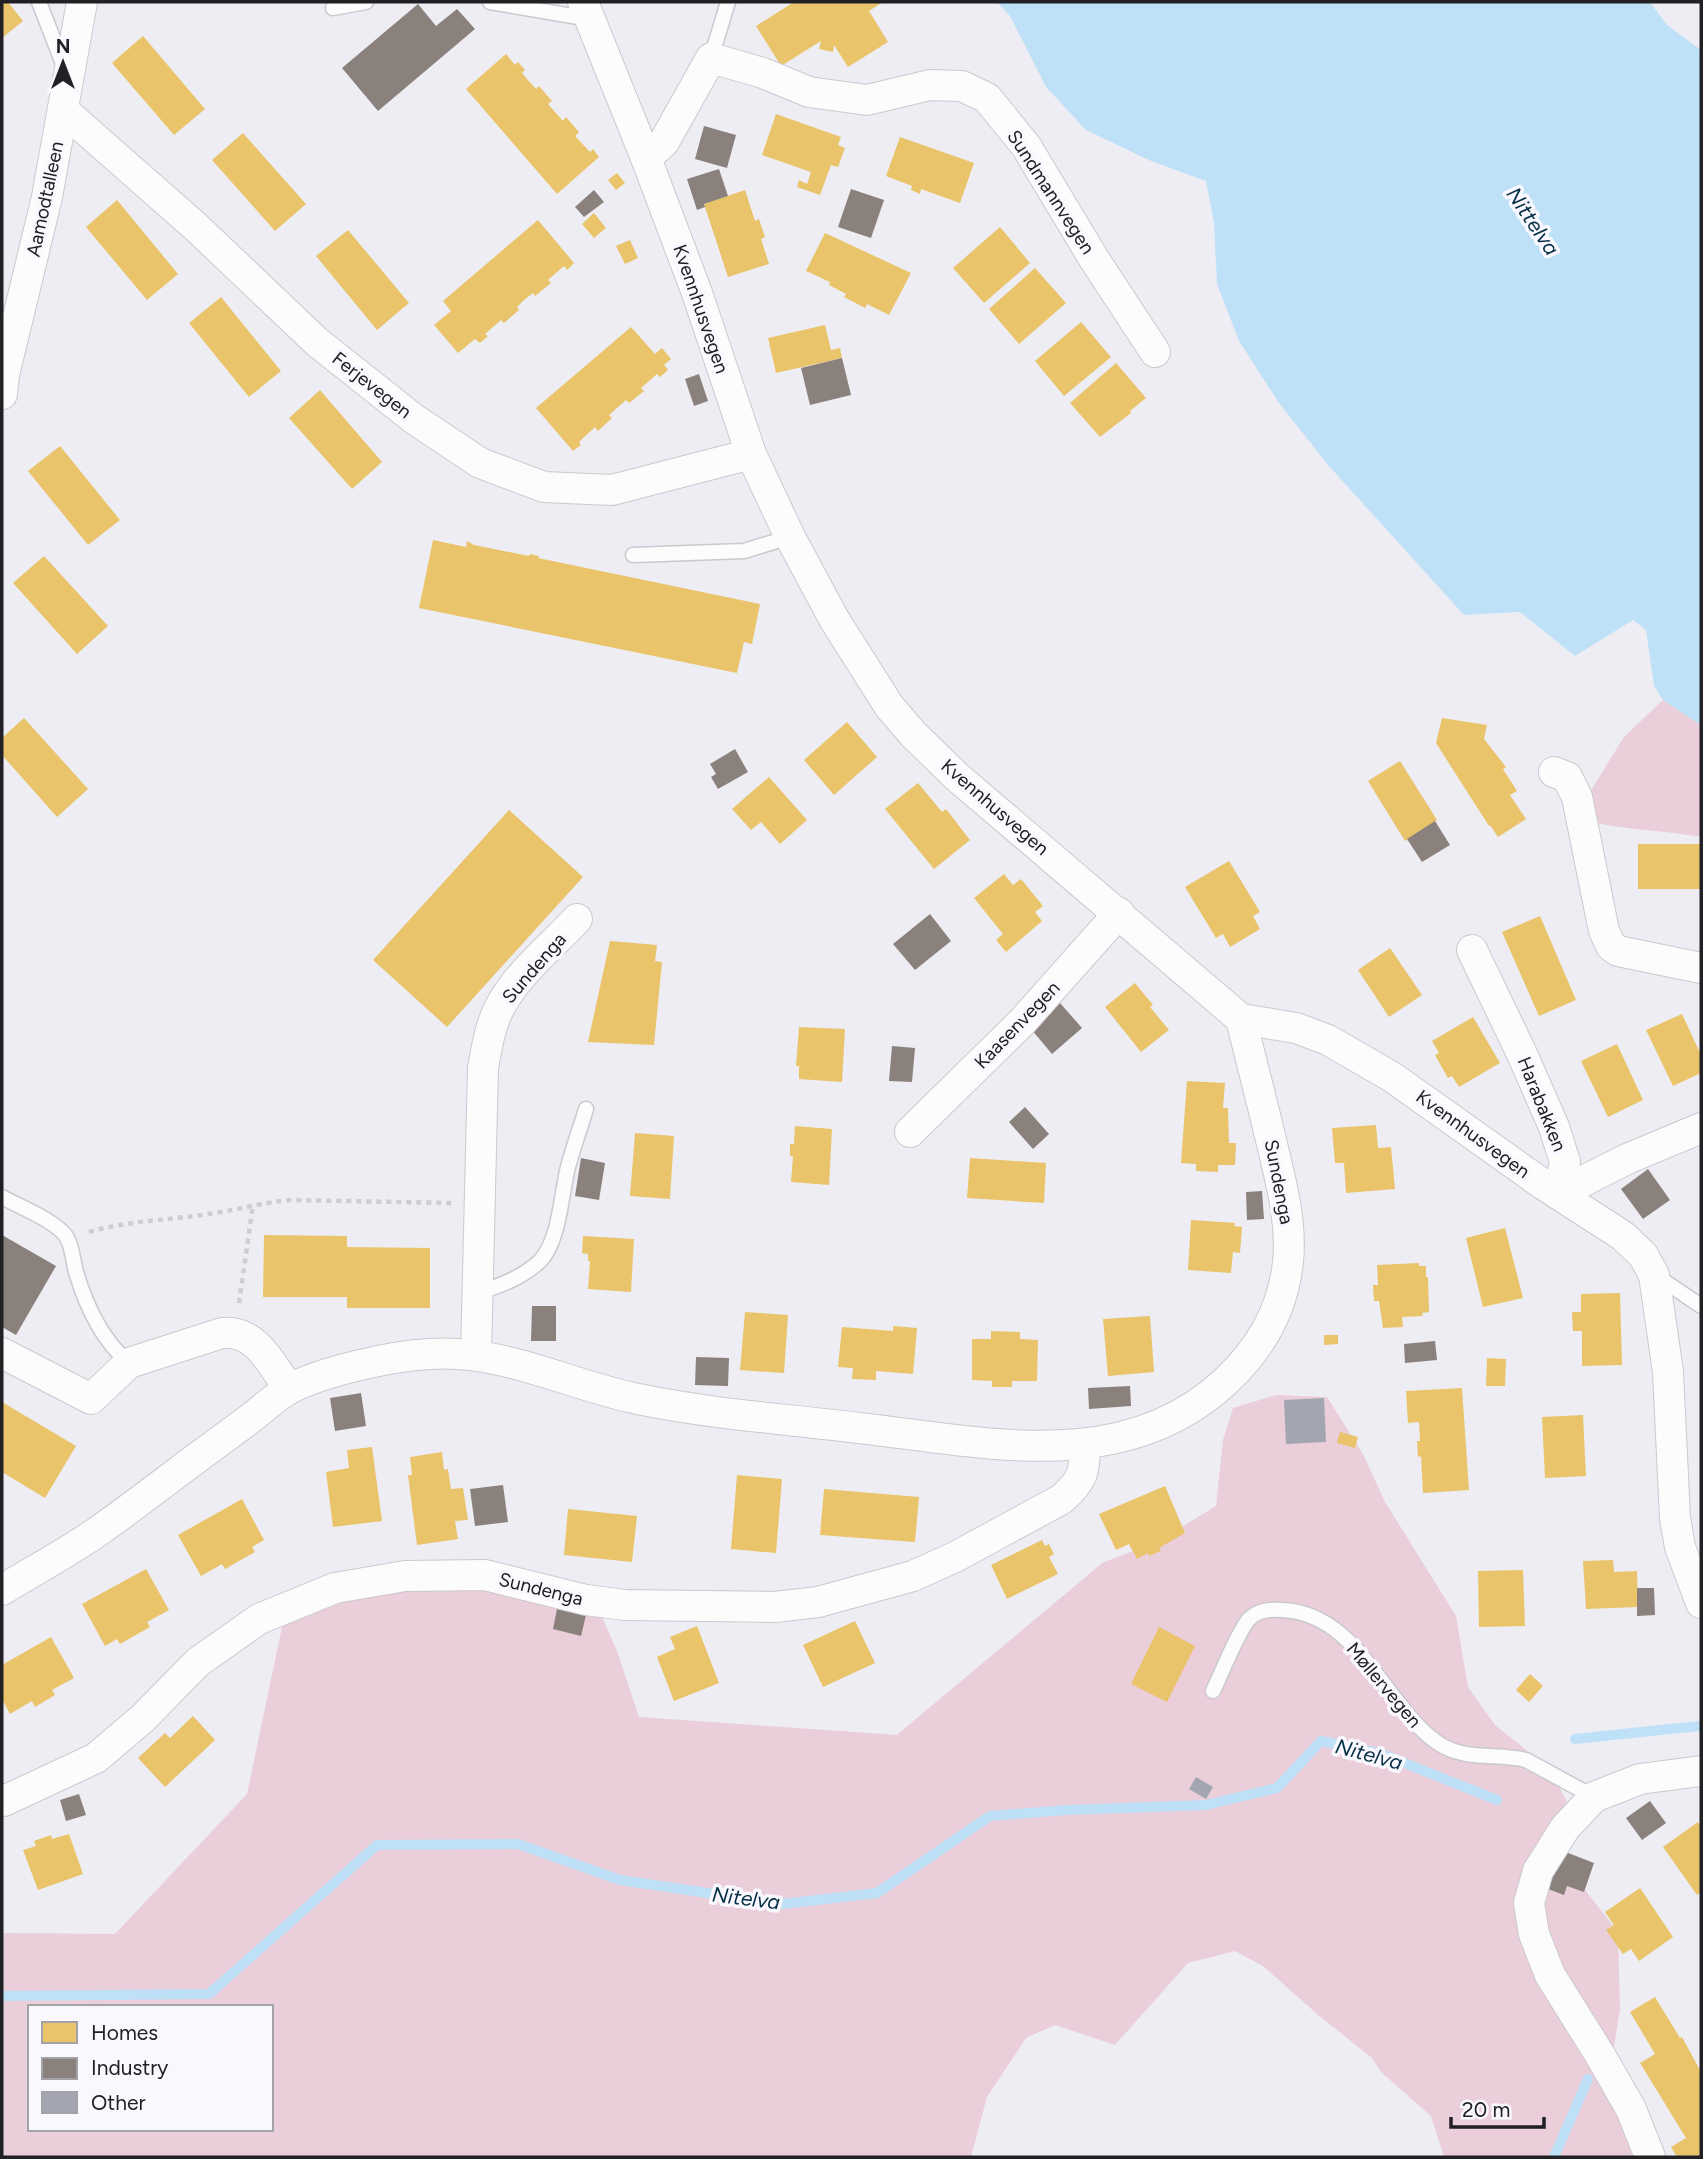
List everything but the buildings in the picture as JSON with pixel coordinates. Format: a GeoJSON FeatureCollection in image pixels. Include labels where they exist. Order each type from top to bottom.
{"type":"FeatureCollection","features":[{"type":"Feature","properties":{"kind":"street","name":"Aamodtalleen"},"geometry":{"type":"LineString","coordinates":[[2,394],[4,375],[47,197],[82,2]]}},
{"type":"Feature","properties":{"kind":"street","name":"Kvennhusvegen"},"geometry":{"type":"LineString","coordinates":[[586,11],[697,293],[751,454],[790,537],[862,666],[889,706],[913,734],[956,775],[1241,1019],[1296,1028],[1328,1040],[1392,1077],[1558,1194],[1623,1236],[1643,1255],[1654,1275],[1668,1371],[1675,1518],[1680,1547],[1701,1603]]}},
{"type":"Feature","properties":{"kind":"street"},"geometry":{"type":"LineString","coordinates":[[646,158],[664,142],[711,58]]}},
{"type":"Feature","properties":{"kind":"street","name":"Sundmannvegen"},"geometry":{"type":"LineString","coordinates":[[711,58],[821,94],[867,100],[930,85],[962,86],[987,98],[1026,146],[1094,259],[1155,352]]}},
{"type":"Feature","properties":{"kind":"street","name":"Ferjevegen"},"geometry":{"type":"LineString","coordinates":[[63,110],[197,227],[317,342],[414,419],[480,463],[544,487],[612,490],[751,454]]}},
{"type":"Feature","properties":{"kind":"street"},"geometry":{"type":"LineString","coordinates":[[1554,772],[1567,776],[1577,797],[1604,931],[1611,946],[1618,951],[1701,968]]}},
{"type":"Feature","properties":{"kind":"street","name":"Kaasenvegen"},"geometry":{"type":"LineString","coordinates":[[910,1132],[1022,1023],[1119,912]]}},
{"type":"Feature","properties":{"kind":"street","name":"Sundenga"},"geometry":{"type":"LineString","coordinates":[[476,1355],[483,1068],[488,1038],[501,1005],[523,975],[578,919]]}},
{"type":"Feature","properties":{"kind":"street","name":"Harabakken"},"geometry":{"type":"LineString","coordinates":[[1472,950],[1554,1127],[1565,1162],[1558,1194]]}},
{"type":"Feature","properties":{"kind":"street","name":"Sundenga"},"geometry":{"type":"LineString","coordinates":[[2,1590],[94,1534],[289,1389],[328,1374],[430,1354],[476,1355],[521,1365],[637,1399],[709,1411],[1001,1444],[1084,1444],[1121,1439],[1157,1426],[1188,1411],[1244,1364],[1274,1318],[1288,1263],[1286,1201],[1241,1019]]}},
{"type":"Feature","properties":{"kind":"street"},"geometry":{"type":"LineString","coordinates":[[1558,1194],[1627,1159],[1701,1128]]}},
{"type":"Feature","properties":{"kind":"street"},"geometry":{"type":"LineString","coordinates":[[2,1353],[91,1399],[129,1363],[222,1333],[235,1332],[248,1337],[260,1347],[289,1389]]}},
{"type":"Feature","properties":{"kind":"street","name":"Sundenga"},"geometry":{"type":"LineString","coordinates":[[3,1801],[96,1758],[143,1718],[198,1662],[259,1619],[335,1588],[405,1576],[485,1575],[586,1600],[625,1605],[775,1607],[818,1602],[913,1576],[1062,1499],[1077,1486],[1083,1474],[1084,1444]]}},
{"type":"Feature","properties":{"kind":"street"},"geometry":{"type":"LineString","coordinates":[[1650,2157],[1631,2109],[1550,1975],[1534,1934],[1529,1903],[1538,1871],[1565,1828],[1594,1797],[1640,1779],[1701,1771]]}},
{"type":"Feature","properties":{"kind":"lane"},"geometry":{"type":"LineString","coordinates":[[39,2],[68,78]]}},
{"type":"Feature","properties":{"kind":"lane"},"geometry":{"type":"LineString","coordinates":[[333,8],[366,2]]}},
{"type":"Feature","properties":{"kind":"lane"},"geometry":{"type":"LineString","coordinates":[[490,2],[586,11]]}},
{"type":"Feature","properties":{"kind":"lane"},"geometry":{"type":"LineString","coordinates":[[711,58],[728,2]]}},
{"type":"Feature","properties":{"kind":"lane"},"geometry":{"type":"LineString","coordinates":[[634,555],[744,551],[790,537]]}},
{"type":"Feature","properties":{"kind":"lane"},"geometry":{"type":"LineString","coordinates":[[477,1293],[508,1283],[541,1260],[555,1231],[568,1168],[586,1110]]}},
{"type":"Feature","properties":{"kind":"lane"},"geometry":{"type":"LineString","coordinates":[[2,1197],[58,1228],[68,1238],[82,1293],[94,1319],[113,1350],[129,1363]]}},
{"type":"Feature","properties":{"kind":"lane"},"geometry":{"type":"LineString","coordinates":[[1654,1275],[1701,1306]]}},
{"type":"Feature","properties":{"kind":"lane","name":"Møllervegen"},"geometry":{"type":"LineString","coordinates":[[1213,1691],[1247,1621],[1258,1612],[1292,1610],[1334,1629],[1353,1645],[1419,1729],[1440,1745],[1474,1756],[1526,1760],[1594,1797]]}},
{"type":"Feature","properties":{"kind":"path"},"geometry":{"type":"LineString","coordinates":[[68,1238],[107,1227],[291,1200],[479,1203]]}},
{"type":"Feature","properties":{"kind":"path"},"geometry":{"type":"LineString","coordinates":[[235,1332],[253,1205]]}},
{"type":"Feature","properties":{"kind":"shaded area"},"geometry":{"type":"Polygon","coordinates":[[[1663,700],[1701,725],[1701,837],[1584,820],[1590,792],[1624,737],[1663,700]]]}},
{"type":"Feature","properties":{"kind":"shaded area"},"geometry":{"type":"Polygon","coordinates":[[[1276,1395],[1327,1397],[1363,1454],[1385,1502],[1456,1616],[1468,1687],[1495,1725],[1550,1769],[1567,1802],[1552,1848],[1618,1932],[1620,2009],[1610,2072],[1632,2132],[1633,2157],[1444,2157],[1431,2116],[1381,2072],[1372,2058],[1263,1966],[1235,1951],[1188,1963],[1115,2045],[1055,2025],[1026,2038],[987,2097],[971,2157],[2,2157],[2,1933],[115,1934],[247,1794],[287,1603],[409,1569],[596,1603],[617,1651],[639,1717],[897,1735],[1102,1563],[1159,1541],[1216,1506],[1223,1440],[1233,1408],[1276,1395]]]}},
{"type":"Feature","properties":{"kind":"water","name":"Nittelva"},"geometry":{"type":"Polygon","coordinates":[[[997,2],[1650,2],[1667,25],[1701,50],[1701,725],[1663,700],[1654,686],[1646,630],[1633,620],[1575,656],[1520,612],[1464,615],[1328,465],[1279,403],[1239,341],[1217,284],[1214,223],[1206,181],[1151,161],[1086,130],[1046,87],[1010,16],[997,2]]]}},
{"type":"Feature","properties":{"kind":"waterway","name":"Nitelva"},"geometry":{"type":"LineString","coordinates":[[1575,1739],[1699,1726]]}},
{"type":"Feature","properties":{"kind":"waterway","name":"Nitelva"},"geometry":{"type":"LineString","coordinates":[[2,1996],[209,1994],[377,1845],[518,1844],[620,1880],[782,1904],[877,1893],[990,1816],[1066,1810],[1206,1805],[1277,1788],[1321,1741],[1382,1754],[1497,1800]]}},
{"type":"Feature","properties":{"kind":"waterway"},"geometry":{"type":"LineString","coordinates":[[1554,2157],[1588,2079]]}}]}
